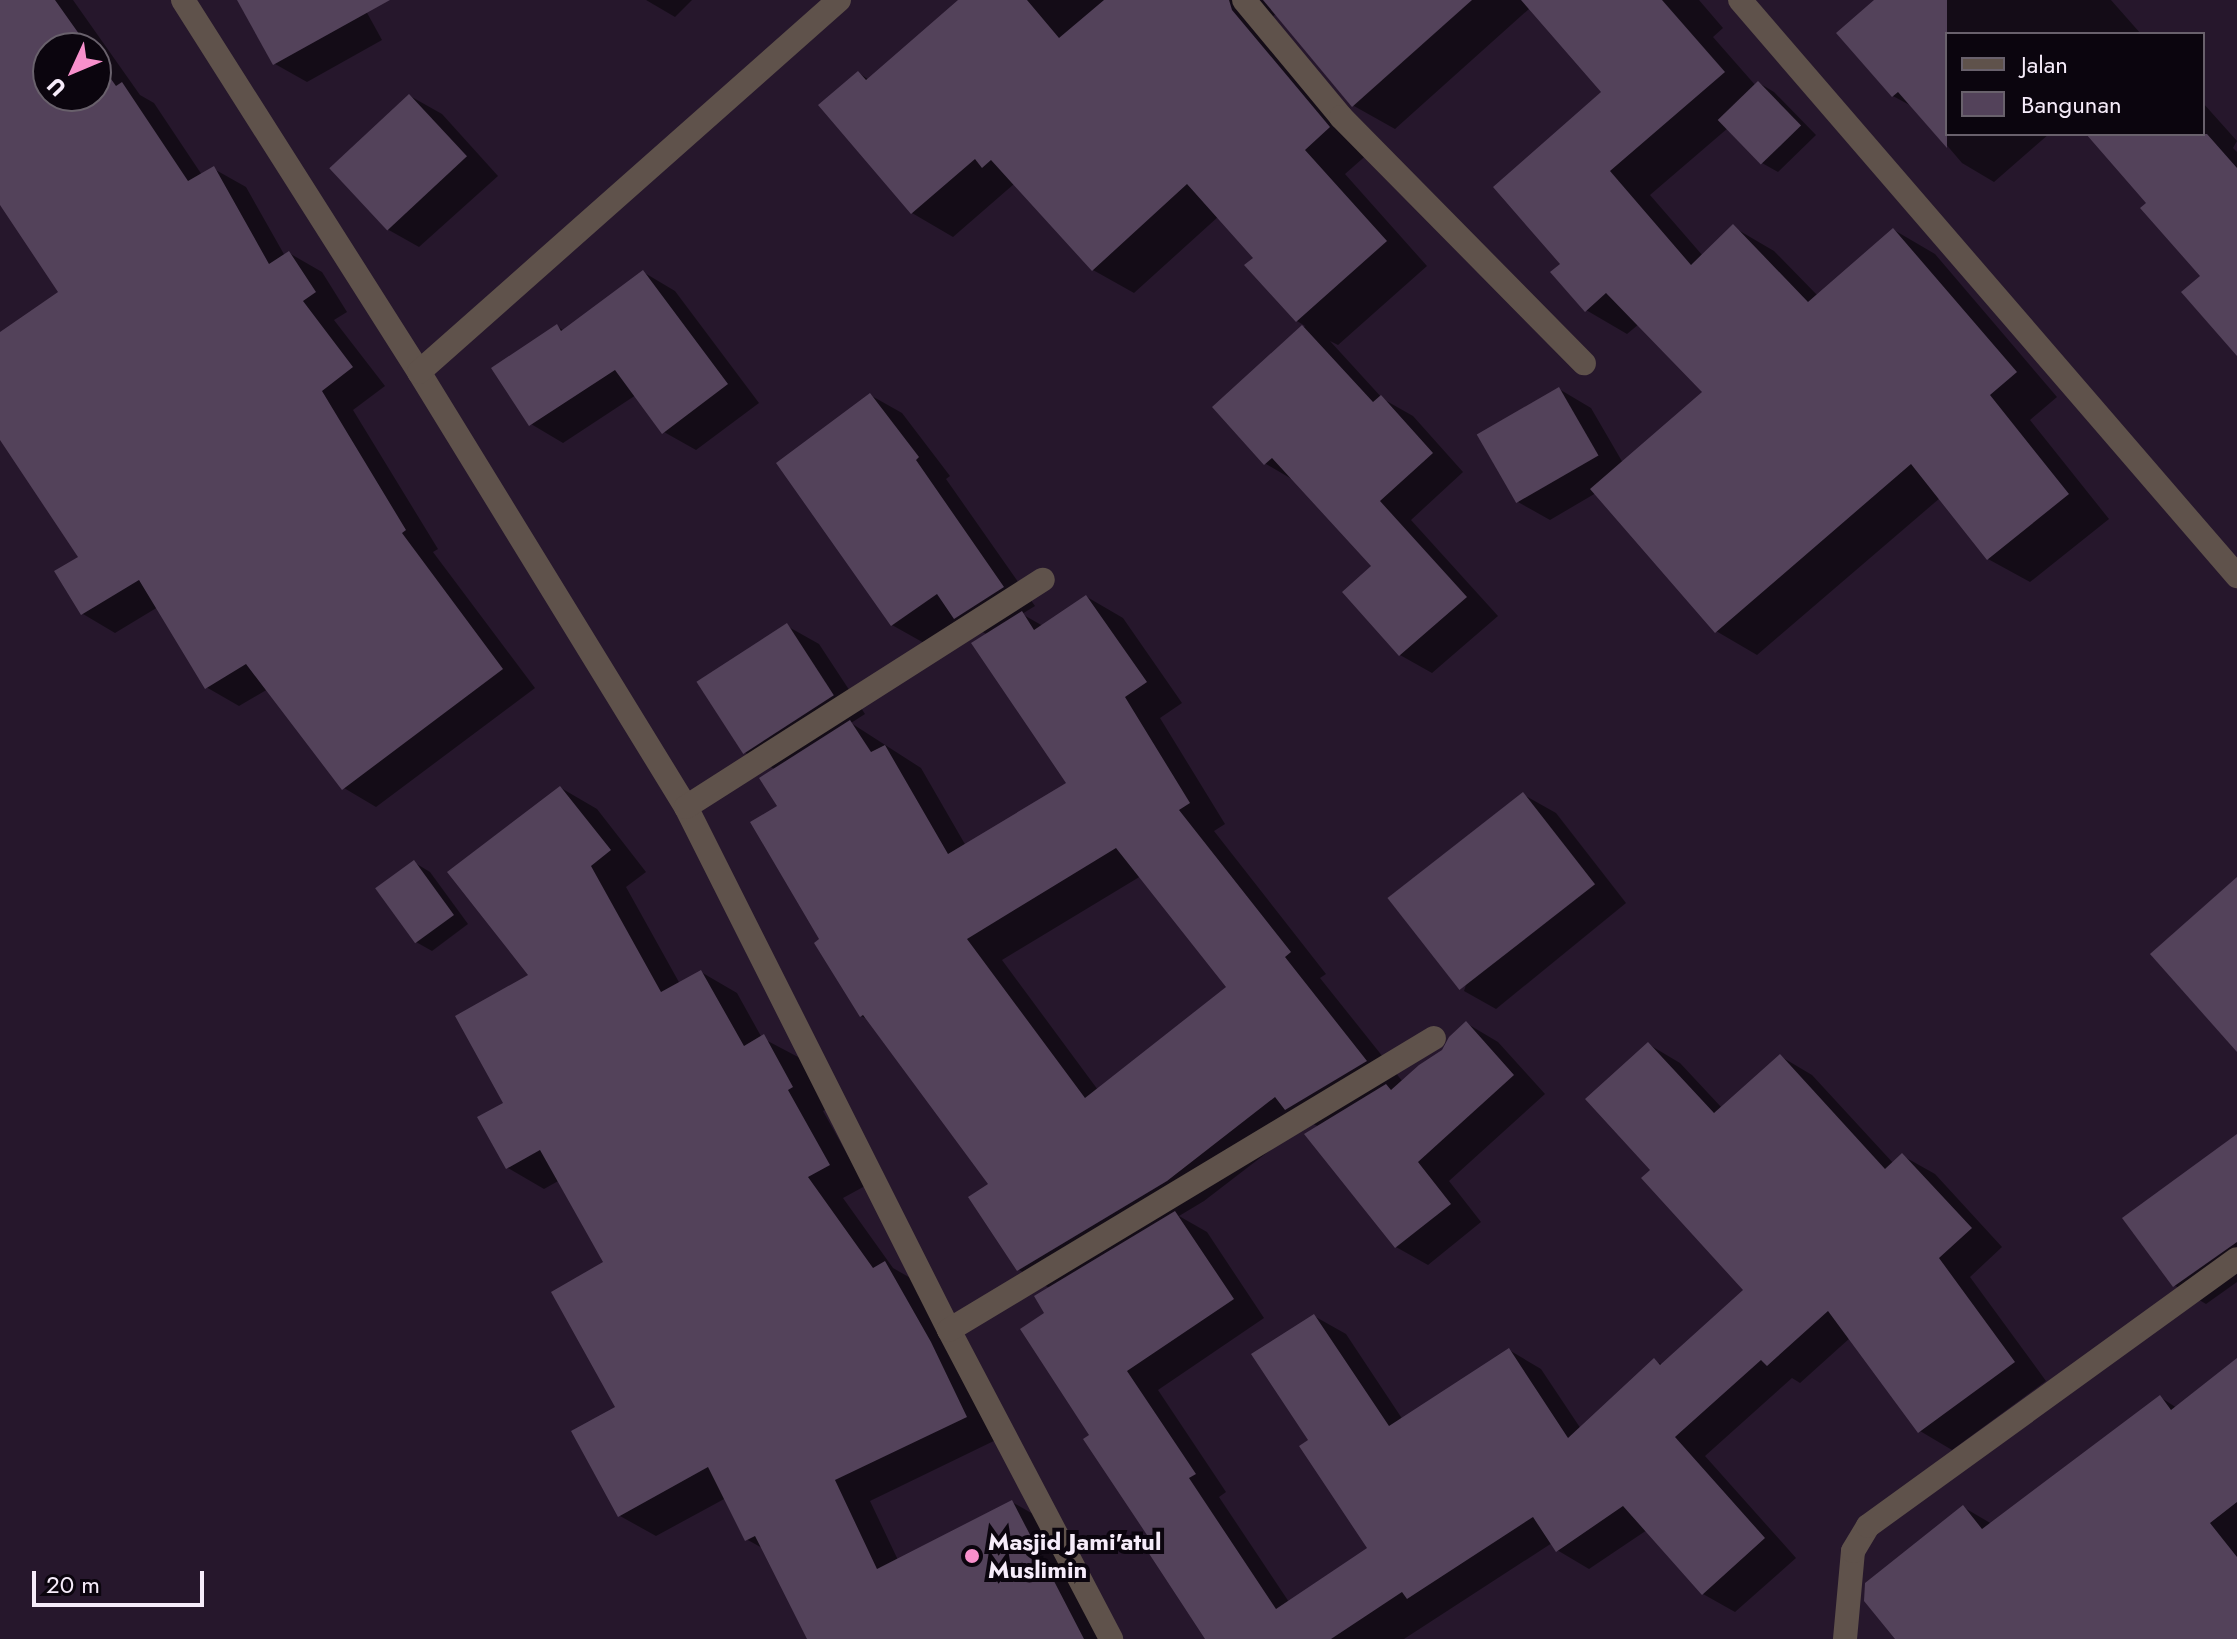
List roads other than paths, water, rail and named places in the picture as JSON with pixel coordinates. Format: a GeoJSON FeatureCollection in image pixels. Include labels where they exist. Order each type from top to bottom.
{"type":"FeatureCollection","features":[{"type":"Feature","properties":{"kind":"street"},"geometry":{"type":"LineString","coordinates":[[183,0],[419,372],[686,807],[949,1330],[1111,1639]]}},
{"type":"Feature","properties":{"kind":"street"},"geometry":{"type":"LineString","coordinates":[[419,372],[839,0]]}},
{"type":"Feature","properties":{"kind":"street"},"geometry":{"type":"LineString","coordinates":[[1244,0],[1341,117],[1584,363]]}},
{"type":"Feature","properties":{"kind":"street"},"geometry":{"type":"LineString","coordinates":[[1740,0],[2237,576]]}},
{"type":"Feature","properties":{"kind":"street"},"geometry":{"type":"LineString","coordinates":[[686,807],[1043,580]]}},
{"type":"Feature","properties":{"kind":"street"},"geometry":{"type":"LineString","coordinates":[[949,1330],[1434,1038]]}},
{"type":"Feature","properties":{"kind":"street"},"geometry":{"type":"LineString","coordinates":[[1845,1639],[1853,1551],[1868,1526],[2237,1259]]}},
{"type":"Feature","properties":{"kind":"place","name":"Masjid Jami'atul Muslimin"},"geometry":{"type":"Point","coordinates":[972,1556]}}]}
